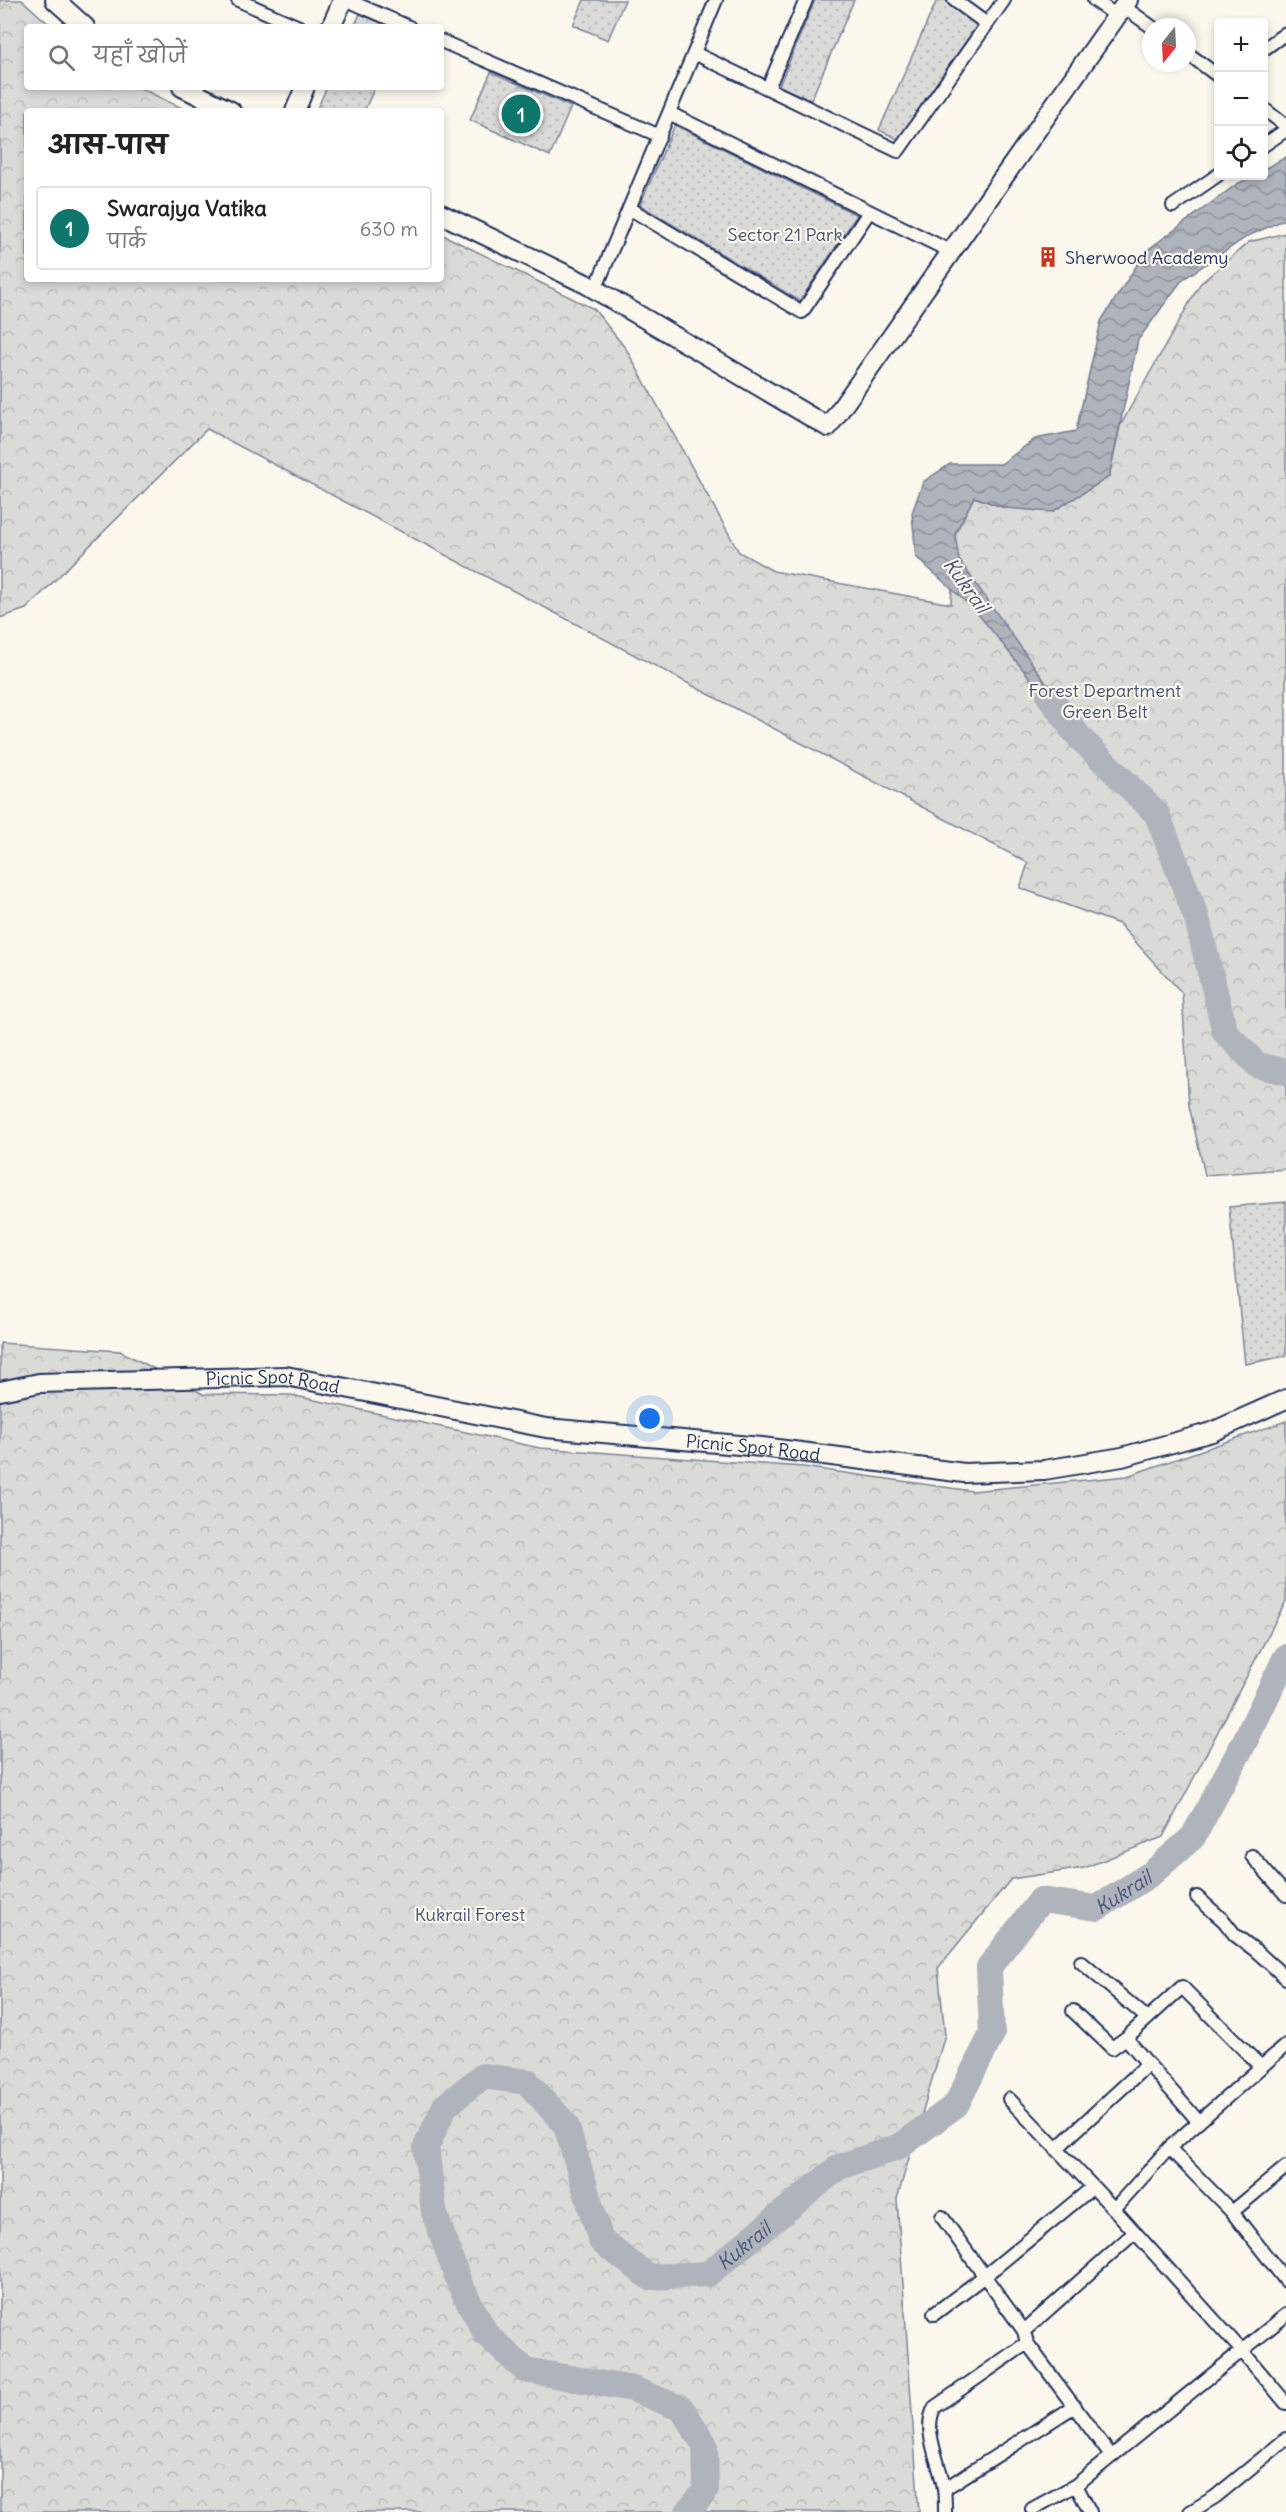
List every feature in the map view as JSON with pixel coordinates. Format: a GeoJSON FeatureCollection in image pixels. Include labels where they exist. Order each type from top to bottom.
{"type":"FeatureCollection","features":[{"type":"Feature","properties":{"kind":"street"},"geometry":{"type":"LineString","coordinates":[[55,0],[82,24]]}},
{"type":"Feature","properties":{"kind":"street"},"geometry":{"type":"LineString","coordinates":[[238,0],[292,24]]}},
{"type":"Feature","properties":{"kind":"street"},"geometry":{"type":"LineString","coordinates":[[333,24],[345,0],[402,24]]}},
{"type":"Feature","properties":{"kind":"street"},"geometry":{"type":"LineString","coordinates":[[595,290],[716,0]]}},
{"type":"Feature","properties":{"kind":"street"},"geometry":{"type":"LineString","coordinates":[[768,88],[806,0]]}},
{"type":"Feature","properties":{"kind":"street"},"geometry":{"type":"LineString","coordinates":[[954,0],[987,24]]}},
{"type":"Feature","properties":{"kind":"street"},"geometry":{"type":"LineString","coordinates":[[694,53],[898,151],[1004,0]]}},
{"type":"Feature","properties":{"kind":"street"},"geometry":{"type":"LineString","coordinates":[[1094,0],[1123,8],[1142,20]]}},
{"type":"Feature","properties":{"kind":"street"},"geometry":{"type":"LineString","coordinates":[[444,215],[595,290],[828,427],[1123,8]]}},
{"type":"Feature","properties":{"kind":"street"},"geometry":{"type":"LineString","coordinates":[[1268,46],[1286,33]]}},
{"type":"Feature","properties":{"kind":"street"},"geometry":{"type":"LineString","coordinates":[[444,42],[660,136]]}},
{"type":"Feature","properties":{"kind":"street"},"geometry":{"type":"LineString","coordinates":[[1196,60],[1214,73]]}},
{"type":"Feature","properties":{"kind":"street"},"geometry":{"type":"LineString","coordinates":[[188,90],[225,108]]}},
{"type":"Feature","properties":{"kind":"street"},"geometry":{"type":"LineString","coordinates":[[296,108],[304,90]]}},
{"type":"Feature","properties":{"kind":"street"},"geometry":{"type":"LineString","coordinates":[[669,113],[952,252]]}},
{"type":"Feature","properties":{"kind":"street"},"geometry":{"type":"LineString","coordinates":[[1268,113],[1286,126]]}},
{"type":"Feature","properties":{"kind":"street"},"geometry":{"type":"LineString","coordinates":[[1268,142],[1286,130]]}},
{"type":"Feature","properties":{"kind":"street"},"geometry":{"type":"LineString","coordinates":[[1173,206],[1214,179]]}},
{"type":"Feature","properties":{"kind":"street"},"geometry":{"type":"LineString","coordinates":[[629,208],[802,312],[869,212]]}},
{"type":"Feature","properties":{"kind":"street","name":"Picnic Spot Road"},"geometry":{"type":"LineString","coordinates":[[0,1391],[39,1383],[286,1376],[546,1428],[762,1447],[964,1473],[1044,1470],[1122,1457],[1212,1432],[1286,1399]]}},
{"type":"Feature","properties":{"kind":"street"},"geometry":{"type":"LineString","coordinates":[[1252,1856],[1286,1895]]}},
{"type":"Feature","properties":{"kind":"street"},"geometry":{"type":"LineString","coordinates":[[1197,1897],[1224,1921],[1235,1935],[1256,1950],[1286,1978]]}},
{"type":"Feature","properties":{"kind":"street"},"geometry":{"type":"LineString","coordinates":[[1081,1962],[1147,2018]]}},
{"type":"Feature","properties":{"kind":"street"},"geometry":{"type":"LineString","coordinates":[[1073,2011],[1112,2048],[1182,1987],[1262,2067]]}},
{"type":"Feature","properties":{"kind":"street"},"geometry":{"type":"LineString","coordinates":[[1126,2038],[1199,2122]]}},
{"type":"Feature","properties":{"kind":"street"},"geometry":{"type":"LineString","coordinates":[[1114,2209],[1169,2148],[1286,2046]]}},
{"type":"Feature","properties":{"kind":"street"},"geometry":{"type":"LineString","coordinates":[[1056,2149],[1148,2064]]}},
{"type":"Feature","properties":{"kind":"street"},"geometry":{"type":"LineString","coordinates":[[1009,2099],[1114,2209],[1286,2403]]}},
{"type":"Feature","properties":{"kind":"street"},"geometry":{"type":"LineString","coordinates":[[1169,2148],[1232,2212],[1286,2281]]}},
{"type":"Feature","properties":{"kind":"street"},"geometry":{"type":"LineString","coordinates":[[1232,2212],[1285,2170]]}},
{"type":"Feature","properties":{"kind":"street"},"geometry":{"type":"LineString","coordinates":[[934,2314],[986,2275],[1093,2187]]}},
{"type":"Feature","properties":{"kind":"street"},"geometry":{"type":"LineString","coordinates":[[942,2217],[986,2275],[1074,2406],[1112,2456]]}},
{"type":"Feature","properties":{"kind":"street"},"geometry":{"type":"LineString","coordinates":[[945,2512],[944,2489],[930,2429],[930,2415],[935,2407],[1026,2337],[1134,2233]]}},
{"type":"Feature","properties":{"kind":"street"},"geometry":{"type":"LineString","coordinates":[[1032,2509],[1076,2485],[1286,2315]]}},
{"type":"Feature","properties":{"kind":"street"},"geometry":{"type":"LineString","coordinates":[[944,2489],[1074,2406]]}},
{"type":"Feature","properties":{"kind":"street"},"geometry":{"type":"LineString","coordinates":[[1190,2512],[1215,2498],[1286,2439]]}},
{"type":"Feature","properties":{"kind":"street"},"geometry":{"type":"LineString","coordinates":[[1076,2485],[1090,2512]]}},
{"type":"Feature","properties":{"kind":"green space","name":"Forest Department Green Belt"},"geometry":{"type":"Polygon","coordinates":[[[0,0],[22,0],[49,24],[24,24],[24,90],[144,90],[182,108],[24,108],[24,282],[444,282],[444,235],[594,309],[626,349],[739,552],[773,571],[951,604],[955,534],[974,497],[1005,508],[1109,477],[1120,426],[1200,284],[1249,242],[1286,233],[1286,1169],[1205,1175],[1189,1106],[1182,993],[1119,924],[1020,888],[1028,863],[207,429],[26,609],[0,618],[0,0]]]}},
{"type":"Feature","properties":{"kind":"green space"},"geometry":{"type":"Polygon","coordinates":[[[584,0],[625,0],[608,40],[573,25],[584,0]]]}},
{"type":"Feature","properties":{"kind":"green space"},"geometry":{"type":"Polygon","coordinates":[[[815,0],[854,0],[811,100],[779,86],[815,0]]]}},
{"type":"Feature","properties":{"kind":"green space"},"geometry":{"type":"Polygon","coordinates":[[[937,0],[945,0],[978,24],[898,139],[879,130],[937,0]]]}},
{"type":"Feature","properties":{"kind":"green space"},"geometry":{"type":"Polygon","coordinates":[[[360,14],[383,24],[355,24],[360,14]]]}},
{"type":"Feature","properties":{"kind":"green space"},"geometry":{"type":"Polygon","coordinates":[[[491,72],[571,107],[550,156],[470,120],[491,72]]]}},
{"type":"Feature","properties":{"kind":"green space"},"geometry":{"type":"Polygon","coordinates":[[[326,90],[374,90],[365,108],[317,108],[326,90]]]}},
{"type":"Feature","properties":{"kind":"green space","name":"Sector 21 Park"},"geometry":{"type":"Polygon","coordinates":[[[675,125],[857,215],[800,301],[640,205],[675,125]]]}},
{"type":"Feature","properties":{"kind":"green space"},"geometry":{"type":"Polygon","coordinates":[[[1286,1202],[1286,1356],[1245,1364],[1229,1207],[1286,1202]]]}},
{"type":"Feature","properties":{"kind":"green space","name":"Kukrail Forest"},"geometry":{"type":"Polygon","coordinates":[[[0,1343],[120,1351],[203,1394],[291,1395],[540,1448],[803,1467],[972,1491],[1127,1476],[1286,1421],[1286,1601],[1163,1837],[1084,1868],[1011,1879],[938,1968],[945,2035],[897,2199],[919,2512],[0,2512],[0,1343]]]}},
{"type":"Feature","properties":{"kind":"water"},"geometry":{"type":"Polygon","coordinates":[[[1286,157],[1286,219],[1248,236],[1182,280],[1138,340],[1109,477],[1052,512],[1005,508],[974,497],[955,534],[959,560],[1061,704],[1069,723],[1054,708],[975,610],[916,557],[912,513],[923,482],[950,464],[1001,464],[1035,439],[1076,431],[1101,321],[1146,251],[1237,184],[1245,180],[1268,180],[1268,167],[1286,157]]]}},
{"type":"Feature","properties":{"kind":"waterway","name":"Kukrail"},"geometry":{"type":"LineString","coordinates":[[1049,696],[1079,737],[1157,814],[1197,919],[1225,1032],[1257,1065],[1286,1072]]}},
{"type":"Feature","properties":{"kind":"waterway","name":"Kukrail"},"geometry":{"type":"LineString","coordinates":[[688,2512],[706,2490],[705,2445],[682,2409],[633,2389],[525,2370],[486,2334],[460,2285],[434,2212],[426,2147],[445,2106],[483,2076],[527,2082],[566,2125],[601,2241],[649,2277],[708,2274],[839,2167],[900,2146],[956,2105],[992,2034],[989,1967],[1041,1900],[1097,1908],[1152,1873],[1193,1837],[1244,1743],[1286,1657]]}},
{"type":"Feature","properties":{"kind":"place","name":"Swarajya Vatika"},"geometry":{"type":"Point","coordinates":[521,114]}},
{"type":"Feature","properties":{"kind":"place","name":"Sherwood Academy"},"geometry":{"type":"Point","coordinates":[1048,257]}}]}
